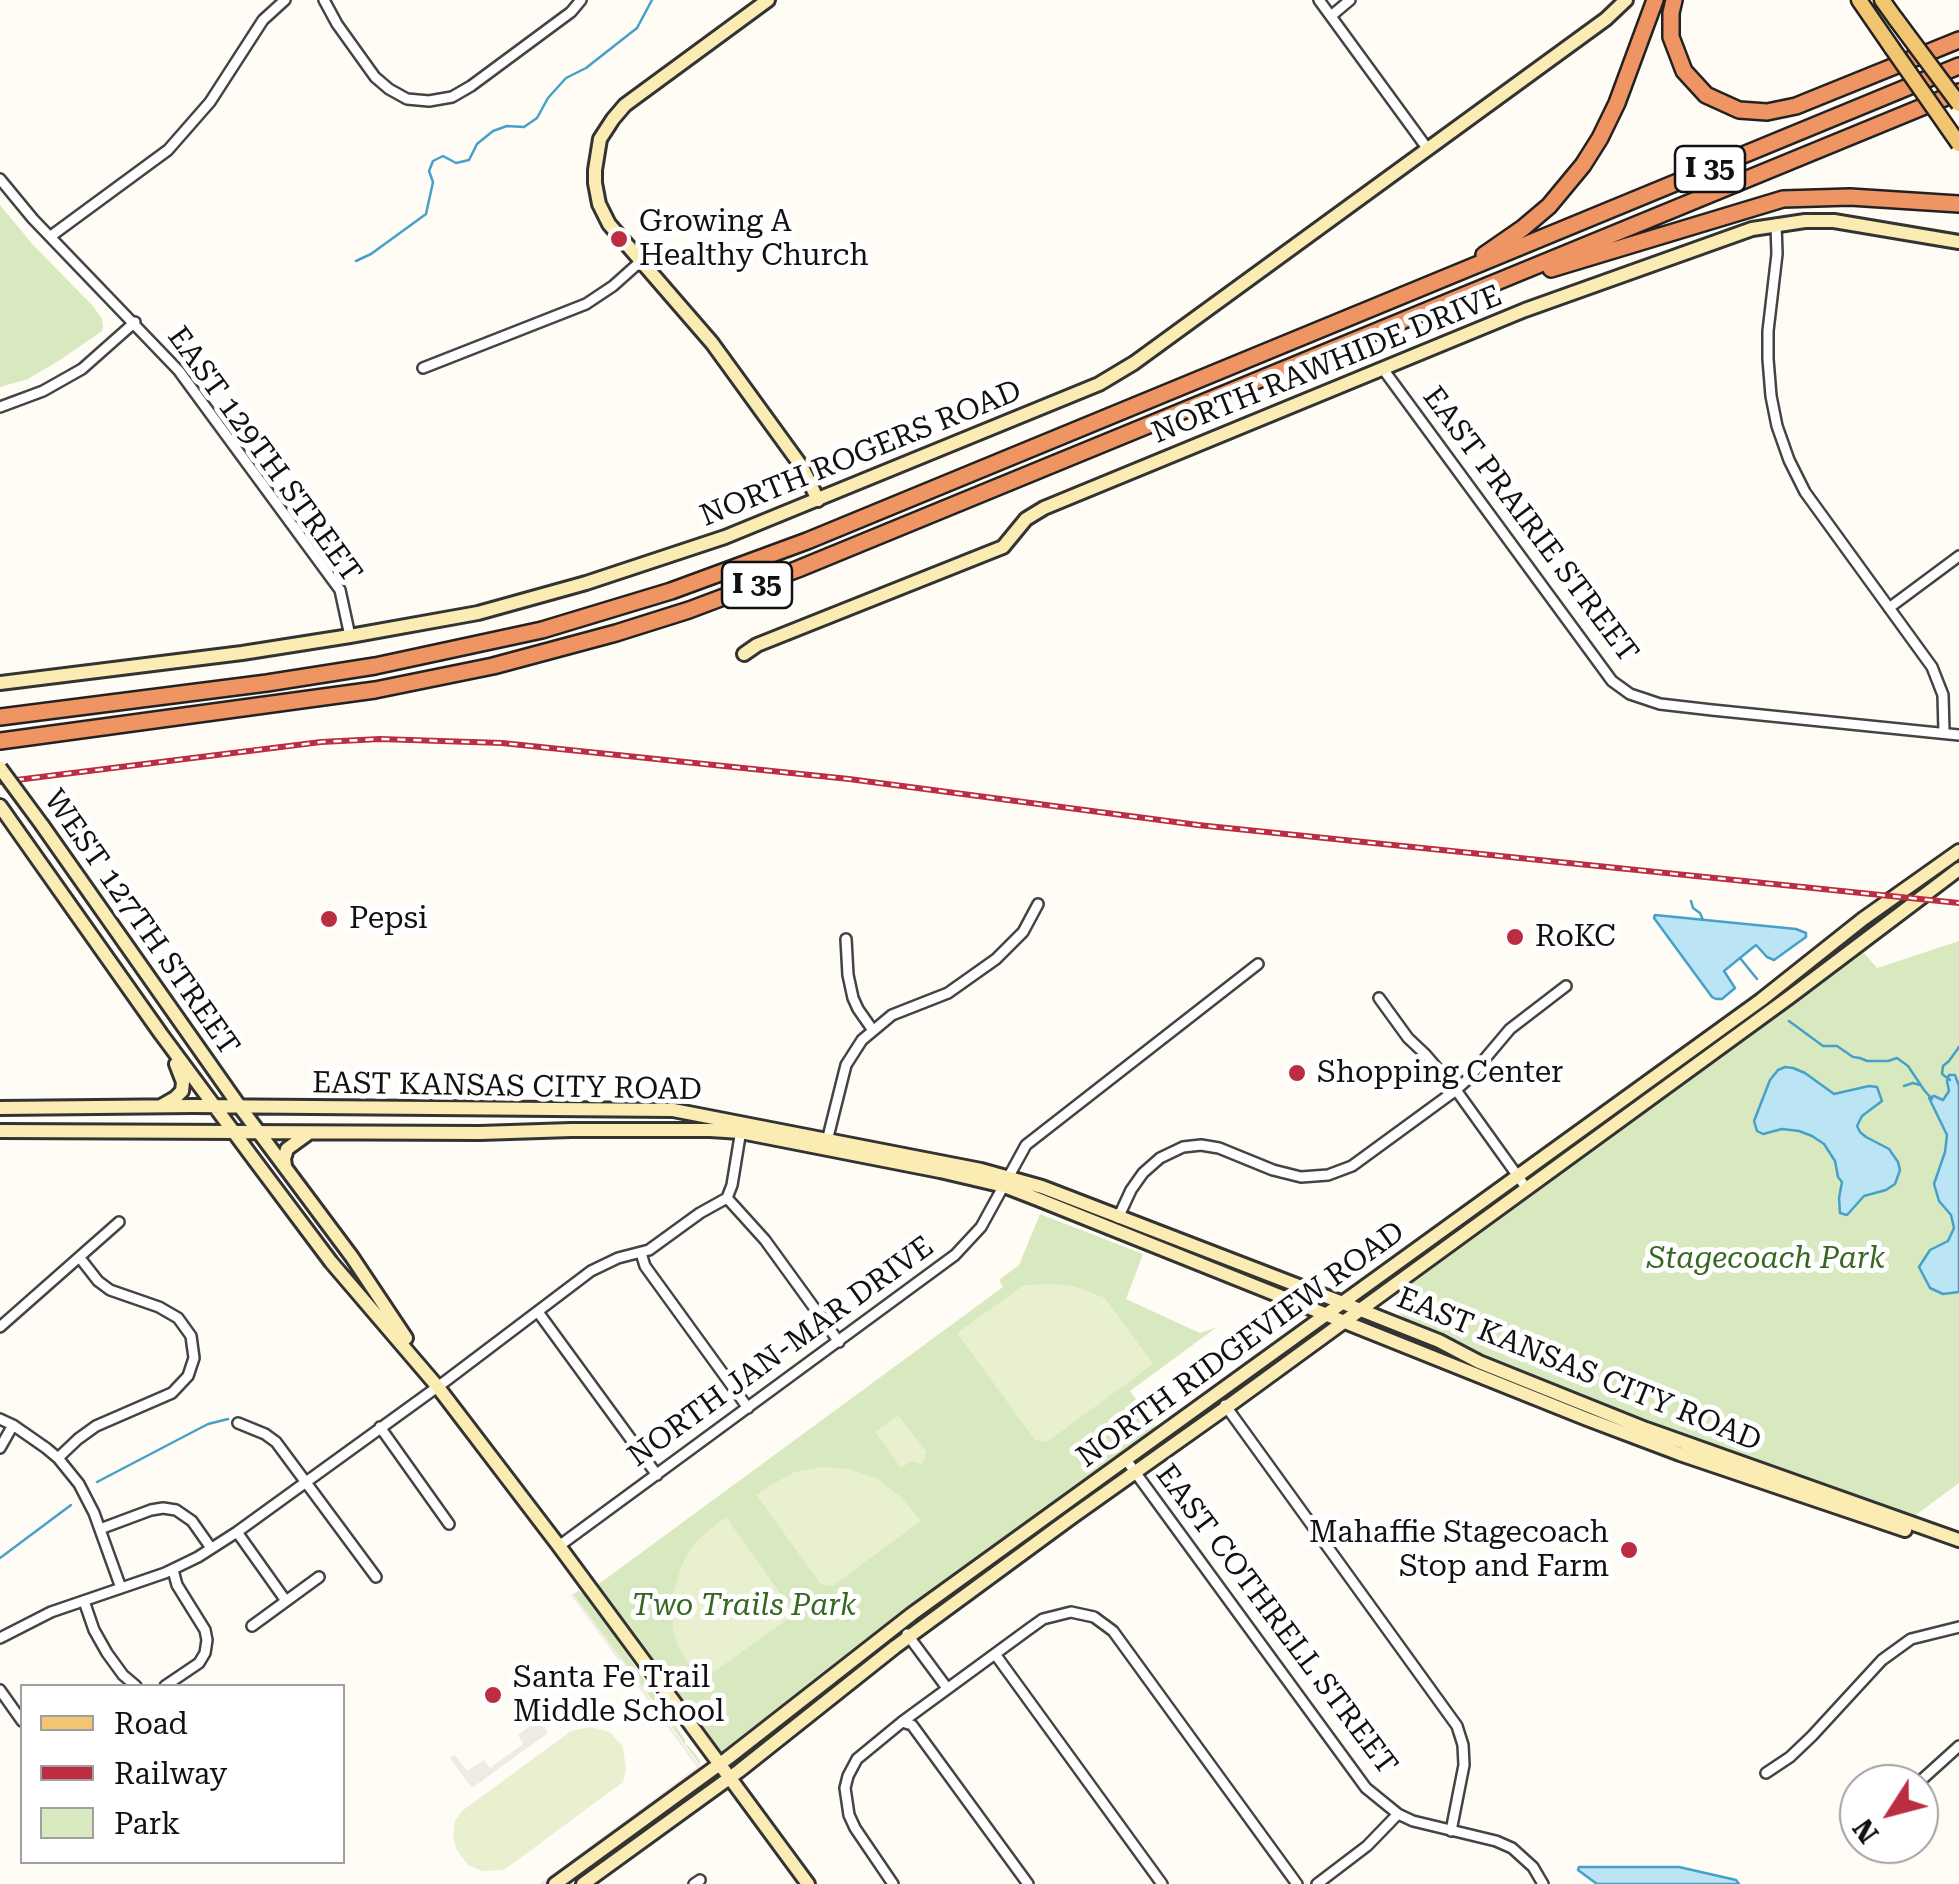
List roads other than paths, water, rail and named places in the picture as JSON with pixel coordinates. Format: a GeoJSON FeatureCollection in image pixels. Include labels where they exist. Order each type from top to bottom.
{"type":"FeatureCollection","features":[{"type":"Feature","properties":{"kind":"highway"},"geometry":{"type":"LineString","coordinates":[[1460,272],[1523,228],[1573,180],[1608,124],[1656,0]]}},
{"type":"Feature","properties":{"kind":"highway"},"geometry":{"type":"LineString","coordinates":[[1674,0],[1671,37],[1684,71],[1706,95],[1739,110],[1767,112],[1796,106],[1959,40]]}},
{"type":"Feature","properties":{"kind":"highway","name":"I 35"},"geometry":{"type":"LineString","coordinates":[[0,718],[376,666],[484,644],[614,610],[705,580],[1959,66]]}},
{"type":"Feature","properties":{"kind":"highway","name":"I 35"},"geometry":{"type":"LineString","coordinates":[[0,741],[376,690],[493,666],[616,633],[765,582],[1959,92]]}},
{"type":"Feature","properties":{"kind":"highway"},"geometry":{"type":"LineString","coordinates":[[1936,201],[1959,194]]}},
{"type":"Feature","properties":{"kind":"highway"},"geometry":{"type":"LineString","coordinates":[[1475,291],[1783,199],[1839,196],[1959,204]]}},
{"type":"Feature","properties":{"kind":"main road"},"geometry":{"type":"LineString","coordinates":[[768,0],[634,98],[612,120],[600,140],[595,170],[599,204],[617,235],[712,343],[802,466],[818,500]]}},
{"type":"Feature","properties":{"kind":"main road","name":"NORTH ROGERS ROAD"},"geometry":{"type":"LineString","coordinates":[[0,683],[350,636],[478,613],[586,584],[725,537],[1099,384],[1626,0]]}},
{"type":"Feature","properties":{"kind":"main road"},"geometry":{"type":"LineString","coordinates":[[1859,0],[1959,144]]}},
{"type":"Feature","properties":{"kind":"main road"},"geometry":{"type":"LineString","coordinates":[[1882,0],[1959,104]]}},
{"type":"Feature","properties":{"kind":"main road","name":"NORTH RAWHIDE DRIVE"},"geometry":{"type":"LineString","coordinates":[[744,654],[757,645],[1003,547],[1026,519],[1047,507],[1554,299],[1752,230],[1805,220],[1849,222],[1959,242]]}},
{"type":"Feature","properties":{"kind":"main road","name":"WEST 127TH STREET"},"geometry":{"type":"LineString","coordinates":[[0,768],[352,1258],[438,1386]]}},
{"type":"Feature","properties":{"kind":"main road","name":"WEST 127TH STREET"},"geometry":{"type":"LineString","coordinates":[[0,806],[161,1034],[331,1262],[438,1386]]}},
{"type":"Feature","properties":{"kind":"main road","name":"NORTH RIDGEVIEW ROAD"},"geometry":{"type":"LineString","coordinates":[[555,1884],[719,1764],[900,1623],[1761,1000],[1863,919],[1959,851]]}},
{"type":"Feature","properties":{"kind":"main road","name":"NORTH RIDGEVIEW ROAD"},"geometry":{"type":"LineString","coordinates":[[582,1884],[729,1778],[1072,1517],[1791,996],[1959,868]]}},
{"type":"Feature","properties":{"kind":"main road"},"geometry":{"type":"LineString","coordinates":[[160,1106],[180,1093],[183,1082],[161,1034]]}},
{"type":"Feature","properties":{"kind":"main road","name":"EAST KANSAS CITY ROAD"},"geometry":{"type":"LineString","coordinates":[[0,1108],[674,1110],[742,1128],[1042,1187],[1328,1314],[1680,1454],[1959,1549]]}},
{"type":"Feature","properties":{"kind":"main road","name":"EAST KANSAS CITY ROAD"},"geometry":{"type":"LineString","coordinates":[[0,1130],[480,1133],[742,1128]]}},
{"type":"Feature","properties":{"kind":"main road"},"geometry":{"type":"LineString","coordinates":[[286,1169],[286,1150],[310,1133]]}},
{"type":"Feature","properties":{"kind":"main road","name":"EAST KANSAS CITY ROAD"},"geometry":{"type":"LineString","coordinates":[[1116,1223],[1343,1303],[1646,1428],[1959,1540]]}},
{"type":"Feature","properties":{"kind":"main road"},"geometry":{"type":"LineString","coordinates":[[438,1386],[808,1884]]}},
{"type":"Feature","properties":{"kind":"street"},"geometry":{"type":"LineString","coordinates":[[52,236],[176,143],[210,102],[263,20],[285,0]]}},
{"type":"Feature","properties":{"kind":"street"},"geometry":{"type":"LineString","coordinates":[[324,0],[375,77],[407,99],[429,101],[452,97],[471,86],[571,12],[581,0]]}},
{"type":"Feature","properties":{"kind":"street"},"geometry":{"type":"LineString","coordinates":[[1319,0],[1427,148]]}},
{"type":"Feature","properties":{"kind":"street"},"geometry":{"type":"LineString","coordinates":[[1331,16],[1350,0]]}},
{"type":"Feature","properties":{"kind":"street","name":"EAST 129TH STREET"},"geometry":{"type":"LineString","coordinates":[[0,180],[180,371],[340,590],[350,636]]}},
{"type":"Feature","properties":{"kind":"street"},"geometry":{"type":"LineString","coordinates":[[1776,224],[1768,365],[1778,426],[1789,460],[1805,492],[1937,677],[1944,695],[1944,732]]}},
{"type":"Feature","properties":{"kind":"street"},"geometry":{"type":"LineString","coordinates":[[422,368],[586,304],[641,261]]}},
{"type":"Feature","properties":{"kind":"street"},"geometry":{"type":"LineString","coordinates":[[0,407],[43,391],[82,368],[135,322]]}},
{"type":"Feature","properties":{"kind":"street","name":"EAST PRAIRIE STREET"},"geometry":{"type":"LineString","coordinates":[[1383,369],[1612,681],[1630,694],[1660,704],[1959,735]]}},
{"type":"Feature","properties":{"kind":"street"},"geometry":{"type":"LineString","coordinates":[[1888,608],[1959,556]]}},
{"type":"Feature","properties":{"kind":"street"},"geometry":{"type":"LineString","coordinates":[[826,1144],[846,1066],[862,1040],[901,1009],[948,993],[996,959],[1022,932],[1038,904]]}},
{"type":"Feature","properties":{"kind":"street"},"geometry":{"type":"LineString","coordinates":[[846,939],[850,986],[858,1009],[872,1029]]}},
{"type":"Feature","properties":{"kind":"street","name":"NORTH JAN-MAR DRIVE"},"geometry":{"type":"LineString","coordinates":[[559,1546],[956,1255],[980,1227],[1026,1145],[1258,964]]}},
{"type":"Feature","properties":{"kind":"street"},"geometry":{"type":"LineString","coordinates":[[1116,1223],[1143,1173],[1175,1149],[1192,1145],[1208,1146],[1301,1177],[1344,1170],[1456,1090],[1510,1029],[1566,986]]}},
{"type":"Feature","properties":{"kind":"street"},"geometry":{"type":"LineString","coordinates":[[1379,998],[1408,1038],[1456,1090],[1527,1189]]}},
{"type":"Feature","properties":{"kind":"street"},"geometry":{"type":"LineString","coordinates":[[0,1638],[41,1616],[172,1570],[212,1548],[599,1266],[656,1246],[727,1198],[742,1128]]}},
{"type":"Feature","properties":{"kind":"street"},"geometry":{"type":"LineString","coordinates":[[727,1198],[764,1240],[838,1342]]}},
{"type":"Feature","properties":{"kind":"street"},"geometry":{"type":"LineString","coordinates":[[0,1327],[119,1222]]}},
{"type":"Feature","properties":{"kind":"street"},"geometry":{"type":"LineString","coordinates":[[641,1252],[644,1266],[748,1408]]}},
{"type":"Feature","properties":{"kind":"street"},"geometry":{"type":"LineString","coordinates":[[58,1458],[96,1426],[172,1393],[188,1376],[194,1358],[191,1336],[178,1318],[110,1290],[80,1258]]}},
{"type":"Feature","properties":{"kind":"street"},"geometry":{"type":"LineString","coordinates":[[538,1312],[657,1475]]}},
{"type":"Feature","properties":{"kind":"street"},"geometry":{"type":"LineString","coordinates":[[1218,1394],[1456,1726],[1464,1764],[1450,1831]]}},
{"type":"Feature","properties":{"kind":"street"},"geometry":{"type":"LineString","coordinates":[[0,1420],[14,1425],[58,1458],[88,1499],[121,1588]]}},
{"type":"Feature","properties":{"kind":"street"},"geometry":{"type":"LineString","coordinates":[[238,1423],[276,1442],[376,1577]]}},
{"type":"Feature","properties":{"kind":"street"},"geometry":{"type":"LineString","coordinates":[[0,1448],[14,1425]]}},
{"type":"Feature","properties":{"kind":"street"},"geometry":{"type":"LineString","coordinates":[[380,1427],[449,1524]]}},
{"type":"Feature","properties":{"kind":"street","name":"EAST COTHRELL STREET"},"geometry":{"type":"LineString","coordinates":[[1127,1461],[1366,1788],[1398,1814],[1512,1848],[1533,1866],[1544,1884]]}},
{"type":"Feature","properties":{"kind":"street"},"geometry":{"type":"LineString","coordinates":[[100,1528],[151,1510],[176,1510],[192,1521],[212,1548]]}},
{"type":"Feature","properties":{"kind":"street"},"geometry":{"type":"LineString","coordinates":[[237,1532],[286,1601]]}},
{"type":"Feature","properties":{"kind":"street"},"geometry":{"type":"LineString","coordinates":[[168,1684],[199,1663],[207,1640],[172,1570]]}},
{"type":"Feature","properties":{"kind":"street"},"geometry":{"type":"LineString","coordinates":[[252,1626],[319,1577]]}},
{"type":"Feature","properties":{"kind":"street"},"geometry":{"type":"LineString","coordinates":[[84,1600],[94,1630],[123,1675],[134,1684]]}},
{"type":"Feature","properties":{"kind":"street"},"geometry":{"type":"LineString","coordinates":[[894,1884],[855,1828],[846,1803],[848,1776],[857,1759],[1044,1618],[1070,1612],[1094,1617],[1113,1631],[1297,1884]]}},
{"type":"Feature","properties":{"kind":"street"},"geometry":{"type":"LineString","coordinates":[[900,1623],[947,1688]]}},
{"type":"Feature","properties":{"kind":"street"},"geometry":{"type":"LineString","coordinates":[[1766,1773],[1812,1736],[1882,1660],[1910,1639],[1959,1628]]}},
{"type":"Feature","properties":{"kind":"street"},"geometry":{"type":"LineString","coordinates":[[995,1654],[1162,1884]]}},
{"type":"Feature","properties":{"kind":"street"},"geometry":{"type":"LineString","coordinates":[[0,1690],[20,1718]]}},
{"type":"Feature","properties":{"kind":"street"},"geometry":{"type":"LineString","coordinates":[[902,1722],[912,1724],[1028,1884]]}},
{"type":"Feature","properties":{"kind":"street"},"geometry":{"type":"LineString","coordinates":[[1939,1764],[1959,1746]]}},
{"type":"Feature","properties":{"kind":"street"},"geometry":{"type":"LineString","coordinates":[[1317,1884],[1367,1846],[1398,1814]]}},
{"type":"Feature","properties":{"kind":"water"},"geometry":{"type":"Polygon","coordinates":[[[1655,915],[1796,929],[1806,933],[1806,937],[1774,960],[1756,945],[1724,971],[1735,988],[1722,999],[1716,999],[1655,915]]]}},
{"type":"Feature","properties":{"kind":"water"},"geometry":{"type":"Polygon","coordinates":[[[1785,1067],[1805,1073],[1834,1094],[1877,1087],[1882,1101],[1862,1116],[1857,1126],[1866,1137],[1889,1149],[1898,1162],[1900,1170],[1895,1184],[1864,1196],[1847,1215],[1840,1213],[1842,1182],[1824,1144],[1799,1131],[1757,1131],[1754,1121],[1770,1080],[1785,1067]]]}},
{"type":"Feature","properties":{"kind":"water"},"geometry":{"type":"Polygon","coordinates":[[[1949,1075],[1955,1075],[1959,1086],[1959,1292],[1943,1294],[1930,1288],[1919,1267],[1930,1250],[1948,1241],[1954,1228],[1934,1184],[1947,1135],[1929,1098],[1943,1100],[1949,1091],[1949,1075]]]}},
{"type":"Feature","properties":{"kind":"water"},"geometry":{"type":"Polygon","coordinates":[[[1579,1867],[1679,1867],[1736,1880],[1739,1884],[1597,1884],[1579,1867]]]}},
{"type":"Feature","properties":{"kind":"waterway"},"geometry":{"type":"LineString","coordinates":[[356,261],[426,214],[433,161],[443,156],[456,163],[469,160],[477,144],[493,131],[507,126],[524,127],[537,118],[566,78],[586,68],[637,28],[652,0]]}},
{"type":"Feature","properties":{"kind":"waterway"},"geometry":{"type":"LineString","coordinates":[[1691,901],[1703,920]]}},
{"type":"Feature","properties":{"kind":"waterway"},"geometry":{"type":"LineString","coordinates":[[1740,958],[1757,979]]}},
{"type":"Feature","properties":{"kind":"waterway"},"geometry":{"type":"LineString","coordinates":[[1789,1021],[1823,1046],[1837,1046],[1853,1057],[1867,1061],[1897,1058],[1908,1066],[1932,1099]]}},
{"type":"Feature","properties":{"kind":"waterway"},"geometry":{"type":"LineString","coordinates":[[1950,1080],[1942,1074],[1943,1066],[1959,1047]]}},
{"type":"Feature","properties":{"kind":"waterway"},"geometry":{"type":"LineString","coordinates":[[1904,1086],[1920,1085]]}},
{"type":"Feature","properties":{"kind":"waterway"},"geometry":{"type":"LineString","coordinates":[[97,1482],[208,1424],[228,1419]]}},
{"type":"Feature","properties":{"kind":"waterway"},"geometry":{"type":"LineString","coordinates":[[0,1558],[71,1505]]}},
{"type":"Feature","properties":{"kind":"railway"},"geometry":{"type":"LineString","coordinates":[[0,782],[321,742],[380,739],[502,743],[849,779],[1198,825],[1959,903]]}},
{"type":"Feature","properties":{"kind":"place","name":"Growing A Healthy Church"},"geometry":{"type":"Point","coordinates":[619,239]}},
{"type":"Feature","properties":{"kind":"place","name":"Pepsi"},"geometry":{"type":"Point","coordinates":[329,919]}},
{"type":"Feature","properties":{"kind":"place","name":"RoKC"},"geometry":{"type":"Point","coordinates":[1515,937]}},
{"type":"Feature","properties":{"kind":"place","name":"Shopping Center"},"geometry":{"type":"Point","coordinates":[1297,1073]}},
{"type":"Feature","properties":{"kind":"place","name":"Mahaffie Stagecoach Stop and Farm"},"geometry":{"type":"Point","coordinates":[1629,1550]}},
{"type":"Feature","properties":{"kind":"place","name":"Santa Fe Trail Middle School"},"geometry":{"type":"Point","coordinates":[493,1695]}},
{"type":"Feature","properties":{"kind":"park label","name":"Stagecoach Park"},"geometry":{"type":"Point","coordinates":[1766,1259]}},
{"type":"Feature","properties":{"kind":"park label","name":"Two Trails Park"},"geometry":{"type":"Point","coordinates":[744,1606]}}]}
